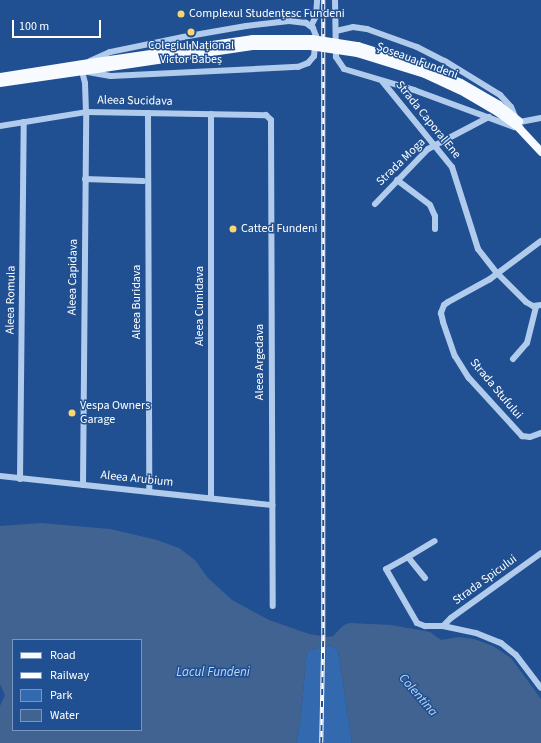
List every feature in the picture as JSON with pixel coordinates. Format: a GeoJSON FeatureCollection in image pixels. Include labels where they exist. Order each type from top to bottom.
{"type":"FeatureCollection","features":[{"type":"Feature","properties":{"kind":"main road","name":"Șoseaua Fundeni"},"geometry":{"type":"LineString","coordinates":[[0,77],[82,68],[246,46],[278,44],[310,46],[357,53],[425,74],[498,108],[518,121],[541,146]]}},
{"type":"Feature","properties":{"kind":"main road","name":"Șoseaua Fundeni"},"geometry":{"type":"LineString","coordinates":[[0,83],[82,68]]}},
{"type":"Feature","properties":{"kind":"main road","name":"Șoseaua Fundeni"},"geometry":{"type":"LineString","coordinates":[[498,108],[541,152]]}},
{"type":"Feature","properties":{"kind":"street"},"geometry":{"type":"LineString","coordinates":[[311,26],[316,16],[317,0]]}},
{"type":"Feature","properties":{"kind":"street"},"geometry":{"type":"LineString","coordinates":[[335,0],[336,57],[340,65],[350,72],[414,90],[489,117],[523,132]]}},
{"type":"Feature","properties":{"kind":"street","name":"Șoseaua Fundeni"},"geometry":{"type":"LineString","coordinates":[[295,21],[306,23],[311,26],[316,33],[316,51],[312,60],[303,66],[111,76],[82,68],[105,54],[127,48],[220,30],[295,21]]}},
{"type":"Feature","properties":{"kind":"street","name":"Șoseaua Fundeni"},"geometry":{"type":"LineString","coordinates":[[336,31],[354,27],[367,29],[416,47],[445,61],[500,95],[511,107],[518,121]]}},
{"type":"Feature","properties":{"kind":"street","name":"Aleea Capidava"},"geometry":{"type":"LineString","coordinates":[[82,68],[85,83],[86,112],[82,484]]}},
{"type":"Feature","properties":{"kind":"street","name":"Strada Caporal Ene"},"geometry":{"type":"LineString","coordinates":[[382,81],[435,144],[456,174],[475,244],[498,273],[526,302],[538,306]]}},
{"type":"Feature","properties":{"kind":"street","name":"Aleea Sucidava"},"geometry":{"type":"LineString","coordinates":[[0,126],[86,112],[266,115],[269,118]]}},
{"type":"Feature","properties":{"kind":"street","name":"Aleea Buridava"},"geometry":{"type":"LineString","coordinates":[[148,113],[149,491]]}},
{"type":"Feature","properties":{"kind":"street","name":"Aleea Cumidava"},"geometry":{"type":"LineString","coordinates":[[211,114],[211,498]]}},
{"type":"Feature","properties":{"kind":"street","name":"Strada Moga"},"geometry":{"type":"LineString","coordinates":[[374,204],[422,154],[435,144],[489,117]]}},
{"type":"Feature","properties":{"kind":"street","name":"Aleea Argedava"},"geometry":{"type":"LineString","coordinates":[[269,118],[271,122],[273,606]]}},
{"type":"Feature","properties":{"kind":"street"},"geometry":{"type":"LineString","coordinates":[[518,121],[541,118]]}},
{"type":"Feature","properties":{"kind":"street","name":"Aleea Romula"},"geometry":{"type":"LineString","coordinates":[[20,479],[24,122]]}},
{"type":"Feature","properties":{"kind":"street"},"geometry":{"type":"LineString","coordinates":[[85,179],[143,181]]}},
{"type":"Feature","properties":{"kind":"street"},"geometry":{"type":"LineString","coordinates":[[397,180],[430,205],[435,216],[435,229]]}},
{"type":"Feature","properties":{"kind":"street"},"geometry":{"type":"LineString","coordinates":[[498,273],[541,241]]}},
{"type":"Feature","properties":{"kind":"street","name":"Strada Stufului"},"geometry":{"type":"LineString","coordinates":[[498,273],[444,305],[442,313],[443,322],[456,356],[469,378],[522,436],[530,437],[541,433]]}},
{"type":"Feature","properties":{"kind":"street"},"geometry":{"type":"LineString","coordinates":[[513,358],[527,343],[538,306]]}},
{"type":"Feature","properties":{"kind":"street","name":"Aleea Arubium"},"geometry":{"type":"LineString","coordinates":[[0,476],[272,504]]}},
{"type":"Feature","properties":{"kind":"street"},"geometry":{"type":"LineString","coordinates":[[435,541],[388,567],[386,571],[417,623],[425,626],[443,626],[476,633],[501,643],[516,655],[541,688]]}},
{"type":"Feature","properties":{"kind":"street","name":"Strada Spicului"},"geometry":{"type":"LineString","coordinates":[[443,626],[451,618],[541,553]]}},
{"type":"Feature","properties":{"kind":"street"},"geometry":{"type":"LineString","coordinates":[[408,557],[425,578]]}},
{"type":"Feature","properties":{"kind":"green space"},"geometry":{"type":"Polygon","coordinates":[[[331,645],[338,651],[352,743],[296,743],[300,725],[307,651],[331,645]]]}},
{"type":"Feature","properties":{"kind":"water","name":"Lacul Fundeni"},"geometry":{"type":"Polygon","coordinates":[[[41,523],[110,529],[157,540],[179,548],[195,560],[208,578],[232,600],[269,620],[309,634],[328,637],[333,636],[344,625],[350,623],[391,625],[430,632],[441,640],[459,637],[474,639],[493,646],[511,658],[541,699],[541,743],[352,743],[338,651],[331,645],[307,651],[300,725],[296,743],[0,743],[0,706],[5,695],[0,684],[0,526],[41,523]]]}},
{"type":"Feature","properties":{"kind":"railway"},"geometry":{"type":"LineString","coordinates":[[321,743],[323,634],[323,0]]}},
{"type":"Feature","properties":{"kind":"place","name":"Complexul Studențesc Fundeni"},"geometry":{"type":"Point","coordinates":[181,14]}},
{"type":"Feature","properties":{"kind":"place","name":"Colegiul Național Victor Babeș"},"geometry":{"type":"Point","coordinates":[191,32]}},
{"type":"Feature","properties":{"kind":"place","name":"Catted Fundeni"},"geometry":{"type":"Point","coordinates":[233,229]}},
{"type":"Feature","properties":{"kind":"place","name":"Vespa Owners Garage"},"geometry":{"type":"Point","coordinates":[72,413]}},
{"type":"Feature","properties":{"kind":"water label","name":"Colentina"},"geometry":{"type":"Point","coordinates":[418,695]}}]}
